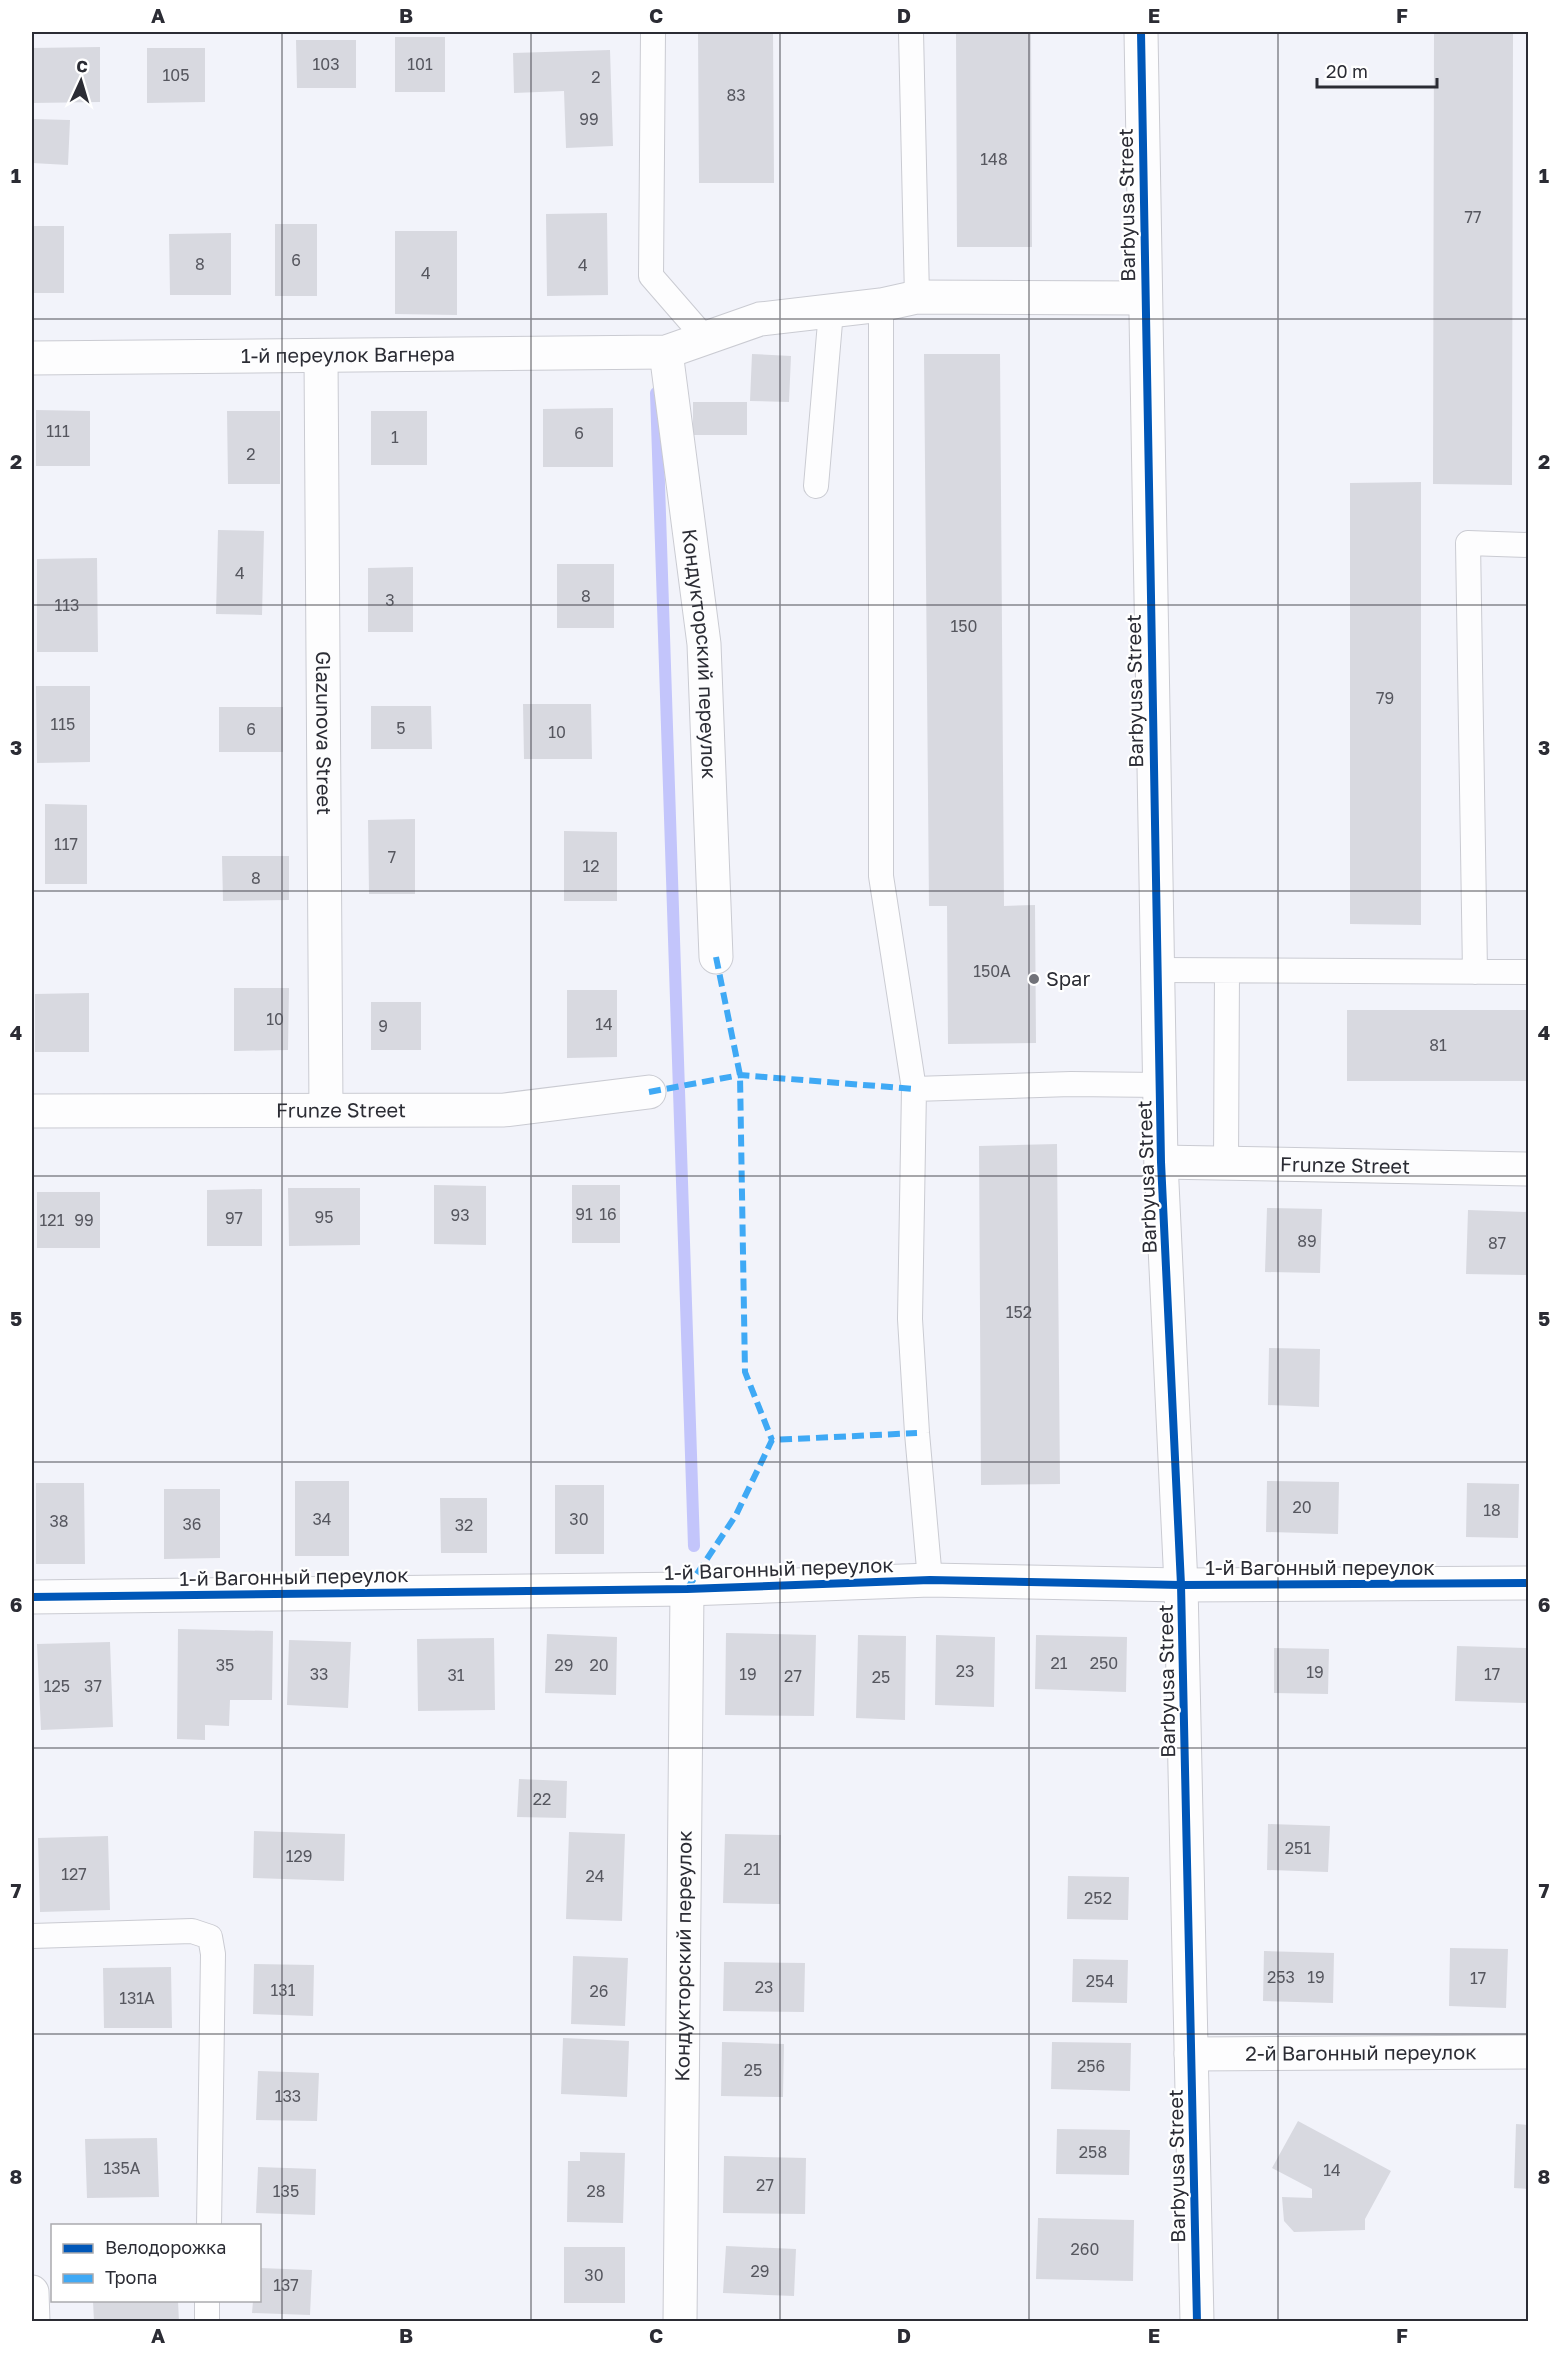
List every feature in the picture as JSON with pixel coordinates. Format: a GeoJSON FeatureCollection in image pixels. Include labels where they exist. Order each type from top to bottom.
{"type":"FeatureCollection","features":[{"type":"Feature","properties":{"kind":"street","name":"Barbyusa Street"},"geometry":{"type":"LineString","coordinates":[[1141,32],[1161,1162],[1182,1585],[1197,2322]]}},
{"type":"Feature","properties":{"kind":"street"},"geometry":{"type":"LineString","coordinates":[[666,352],[760,319],[881,305],[917,297],[1145,298]]}},
{"type":"Feature","properties":{"kind":"street","name":"1-й переулок Вагнера"},"geometry":{"type":"LineString","coordinates":[[32,358],[666,352]]}},
{"type":"Feature","properties":{"kind":"street","name":"Кондукторский переулок"},"geometry":{"type":"LineString","coordinates":[[666,352],[704,644],[716,957]]}},
{"type":"Feature","properties":{"kind":"street","name":"Glazunova Street"},"geometry":{"type":"LineString","coordinates":[[321,357],[326,1109]]}},
{"type":"Feature","properties":{"kind":"street","name":"Frunze Street"},"geometry":{"type":"LineString","coordinates":[[32,1111],[504,1110],[649,1092]]}},
{"type":"Feature","properties":{"kind":"street","name":"Frunze Street"},"geometry":{"type":"LineString","coordinates":[[1161,1162],[1528,1168]]}},
{"type":"Feature","properties":{"kind":"street","name":"1-й Вагонный переулок"},"geometry":{"type":"LineString","coordinates":[[32,1597],[687,1589],[930,1580],[1182,1585],[1528,1583]]}},
{"type":"Feature","properties":{"kind":"street","name":"Кондукторский переулок"},"geometry":{"type":"LineString","coordinates":[[680,2322],[687,1589]]}},
{"type":"Feature","properties":{"kind":"street","name":"2-й Вагонный переулок"},"geometry":{"type":"LineString","coordinates":[[1191,2054],[1528,2052]]}},
{"type":"Feature","properties":{"kind":"street"},"geometry":{"type":"LineString","coordinates":[[32,2292],[33,2322]]}},
{"type":"Feature","properties":{"kind":"lane"},"geometry":{"type":"LineString","coordinates":[[653,32],[651,276],[704,337]]}},
{"type":"Feature","properties":{"kind":"lane"},"geometry":{"type":"LineString","coordinates":[[911,32],[917,297]]}},
{"type":"Feature","properties":{"kind":"lane"},"geometry":{"type":"LineString","coordinates":[[881,305],[881,876],[914,1089],[910,1319],[930,1580]]}},
{"type":"Feature","properties":{"kind":"lane"},"geometry":{"type":"LineString","coordinates":[[816,486],[831,311]]}},
{"type":"Feature","properties":{"kind":"lane"},"geometry":{"type":"LineString","coordinates":[[1475,972],[1468,543],[1528,545]]}},
{"type":"Feature","properties":{"kind":"lane"},"geometry":{"type":"LineString","coordinates":[[1157,970],[1528,972]]}},
{"type":"Feature","properties":{"kind":"lane"},"geometry":{"type":"LineString","coordinates":[[1226,1163],[1227,971]]}},
{"type":"Feature","properties":{"kind":"lane"},"geometry":{"type":"LineString","coordinates":[[914,1089],[1071,1084],[1160,1085]]}},
{"type":"Feature","properties":{"kind":"lane"},"geometry":{"type":"LineString","coordinates":[[32,1936],[192,1931],[210,1937],[213,1954],[209,2224]]}},
{"type":"Feature","properties":{"kind":"lane"},"geometry":{"type":"LineString","coordinates":[[207,2302],[207,2322]]}},
{"type":"Feature","properties":{"kind":"building"},"geometry":{"type":"Polygon","coordinates":[[[698,32],[773,32],[774,183],[699,183],[698,32]]]}},
{"type":"Feature","properties":{"kind":"building"},"geometry":{"type":"Polygon","coordinates":[[[956,32],[1031,32],[1032,247],[957,247],[956,32]]]}},
{"type":"Feature","properties":{"kind":"building"},"geometry":{"type":"Polygon","coordinates":[[[1434,32],[1513,32],[1512,485],[1433,484],[1434,32]]]}},
{"type":"Feature","properties":{"kind":"building"},"geometry":{"type":"Polygon","coordinates":[[[395,37],[445,37],[445,92],[395,92],[395,37]]]}},
{"type":"Feature","properties":{"kind":"building"},"geometry":{"type":"Polygon","coordinates":[[[296,40],[356,40],[356,88],[297,88],[296,40]]]}},
{"type":"Feature","properties":{"kind":"building"},"geometry":{"type":"Polygon","coordinates":[[[100,47],[100,102],[32,103],[32,48],[100,47]]]}},
{"type":"Feature","properties":{"kind":"building"},"geometry":{"type":"Polygon","coordinates":[[[147,48],[205,48],[205,102],[147,103],[147,48]]]}},
{"type":"Feature","properties":{"kind":"building"},"geometry":{"type":"Polygon","coordinates":[[[610,50],[613,146],[566,148],[564,91],[514,93],[513,53],[610,50]]]}},
{"type":"Feature","properties":{"kind":"building"},"geometry":{"type":"Polygon","coordinates":[[[32,119],[70,120],[68,165],[32,163],[32,119]]]}},
{"type":"Feature","properties":{"kind":"building"},"geometry":{"type":"Polygon","coordinates":[[[607,213],[608,295],[547,296],[546,214],[607,213]]]}},
{"type":"Feature","properties":{"kind":"building"},"geometry":{"type":"Polygon","coordinates":[[[275,224],[317,224],[317,296],[275,296],[275,224]]]}},
{"type":"Feature","properties":{"kind":"building"},"geometry":{"type":"Polygon","coordinates":[[[32,226],[64,226],[64,293],[32,293],[32,226]]]}},
{"type":"Feature","properties":{"kind":"building"},"geometry":{"type":"Polygon","coordinates":[[[395,231],[457,231],[457,315],[395,314],[395,231]]]}},
{"type":"Feature","properties":{"kind":"building"},"geometry":{"type":"Polygon","coordinates":[[[231,233],[231,295],[170,295],[169,234],[231,233]]]}},
{"type":"Feature","properties":{"kind":"building"},"geometry":{"type":"Polygon","coordinates":[[[752,354],[791,356],[789,402],[750,401],[752,354]]]}},
{"type":"Feature","properties":{"kind":"building"},"geometry":{"type":"Polygon","coordinates":[[[924,354],[1000,354],[1004,906],[1035,905],[1036,1043],[948,1044],[947,906],[929,906],[924,354]]]}},
{"type":"Feature","properties":{"kind":"building"},"geometry":{"type":"Polygon","coordinates":[[[693,402],[747,402],[747,435],[693,435],[693,402]]]}},
{"type":"Feature","properties":{"kind":"building"},"geometry":{"type":"Polygon","coordinates":[[[613,408],[613,467],[543,467],[543,409],[613,408]]]}},
{"type":"Feature","properties":{"kind":"building"},"geometry":{"type":"Polygon","coordinates":[[[36,410],[90,411],[90,466],[36,466],[36,410]]]}},
{"type":"Feature","properties":{"kind":"building"},"geometry":{"type":"Polygon","coordinates":[[[227,411],[280,411],[280,484],[228,484],[227,411]]]}},
{"type":"Feature","properties":{"kind":"building"},"geometry":{"type":"Polygon","coordinates":[[[371,411],[427,411],[427,465],[371,465],[371,411]]]}},
{"type":"Feature","properties":{"kind":"building"},"geometry":{"type":"Polygon","coordinates":[[[1421,482],[1421,925],[1350,924],[1350,483],[1421,482]]]}},
{"type":"Feature","properties":{"kind":"building"},"geometry":{"type":"Polygon","coordinates":[[[218,530],[264,531],[262,615],[216,614],[218,530]]]}},
{"type":"Feature","properties":{"kind":"building"},"geometry":{"type":"Polygon","coordinates":[[[97,558],[98,652],[37,652],[37,559],[97,558]]]}},
{"type":"Feature","properties":{"kind":"building"},"geometry":{"type":"Polygon","coordinates":[[[557,564],[614,564],[614,628],[557,628],[557,564]]]}},
{"type":"Feature","properties":{"kind":"building"},"geometry":{"type":"Polygon","coordinates":[[[413,567],[413,632],[368,632],[368,568],[413,567]]]}},
{"type":"Feature","properties":{"kind":"building"},"geometry":{"type":"Polygon","coordinates":[[[36,686],[90,686],[90,762],[37,763],[36,686]]]}},
{"type":"Feature","properties":{"kind":"building"},"geometry":{"type":"Polygon","coordinates":[[[523,704],[591,704],[592,759],[524,759],[523,704]]]}},
{"type":"Feature","properties":{"kind":"building"},"geometry":{"type":"Polygon","coordinates":[[[371,706],[431,706],[432,749],[371,749],[371,706]]]}},
{"type":"Feature","properties":{"kind":"building"},"geometry":{"type":"Polygon","coordinates":[[[219,707],[283,707],[283,752],[219,752],[219,707]]]}},
{"type":"Feature","properties":{"kind":"building"},"geometry":{"type":"Polygon","coordinates":[[[45,804],[87,805],[87,884],[45,884],[45,804]]]}},
{"type":"Feature","properties":{"kind":"building"},"geometry":{"type":"Polygon","coordinates":[[[415,819],[415,894],[369,894],[368,820],[415,819]]]}},
{"type":"Feature","properties":{"kind":"building"},"geometry":{"type":"Polygon","coordinates":[[[564,831],[617,832],[617,901],[564,901],[564,831]]]}},
{"type":"Feature","properties":{"kind":"building"},"geometry":{"type":"Polygon","coordinates":[[[222,856],[289,856],[289,900],[223,901],[222,856]]]}},
{"type":"Feature","properties":{"kind":"building"},"geometry":{"type":"Polygon","coordinates":[[[234,988],[289,988],[288,1050],[234,1051],[234,988]]]}},
{"type":"Feature","properties":{"kind":"building"},"geometry":{"type":"Polygon","coordinates":[[[567,990],[617,990],[617,1057],[567,1058],[567,990]]]}},
{"type":"Feature","properties":{"kind":"building"},"geometry":{"type":"Polygon","coordinates":[[[89,993],[89,1052],[35,1052],[35,994],[89,993]]]}},
{"type":"Feature","properties":{"kind":"building"},"geometry":{"type":"Polygon","coordinates":[[[371,1002],[421,1002],[421,1050],[371,1050],[371,1002]]]}},
{"type":"Feature","properties":{"kind":"building"},"geometry":{"type":"Polygon","coordinates":[[[1347,1010],[1528,1010],[1528,1081],[1347,1081],[1347,1010]]]}},
{"type":"Feature","properties":{"kind":"building"},"geometry":{"type":"Polygon","coordinates":[[[1057,1144],[1060,1484],[981,1485],[979,1146],[1057,1144]]]}},
{"type":"Feature","properties":{"kind":"building"},"geometry":{"type":"Polygon","coordinates":[[[434,1185],[486,1186],[486,1245],[434,1244],[434,1185]]]}},
{"type":"Feature","properties":{"kind":"building"},"geometry":{"type":"Polygon","coordinates":[[[572,1185],[620,1185],[620,1243],[572,1243],[572,1185]]]}},
{"type":"Feature","properties":{"kind":"building"},"geometry":{"type":"Polygon","coordinates":[[[288,1188],[360,1188],[360,1245],[289,1246],[288,1188]]]}},
{"type":"Feature","properties":{"kind":"building"},"geometry":{"type":"Polygon","coordinates":[[[262,1189],[262,1246],[207,1246],[207,1190],[262,1189]]]}},
{"type":"Feature","properties":{"kind":"building"},"geometry":{"type":"Polygon","coordinates":[[[37,1192],[100,1192],[100,1248],[37,1248],[37,1192]]]}},
{"type":"Feature","properties":{"kind":"building"},"geometry":{"type":"Polygon","coordinates":[[[1267,1208],[1322,1209],[1320,1273],[1265,1272],[1267,1208]]]}},
{"type":"Feature","properties":{"kind":"building"},"geometry":{"type":"Polygon","coordinates":[[[1468,1210],[1528,1212],[1526,1275],[1466,1274],[1468,1210]]]}},
{"type":"Feature","properties":{"kind":"building"},"geometry":{"type":"Polygon","coordinates":[[[1269,1348],[1320,1349],[1319,1407],[1268,1405],[1269,1348]]]}},
{"type":"Feature","properties":{"kind":"building"},"geometry":{"type":"Polygon","coordinates":[[[295,1481],[349,1481],[349,1556],[295,1556],[295,1481]]]}},
{"type":"Feature","properties":{"kind":"building"},"geometry":{"type":"Polygon","coordinates":[[[1267,1481],[1339,1482],[1338,1534],[1266,1532],[1267,1481]]]}},
{"type":"Feature","properties":{"kind":"building"},"geometry":{"type":"Polygon","coordinates":[[[36,1483],[84,1483],[85,1564],[36,1564],[36,1483]]]}},
{"type":"Feature","properties":{"kind":"building"},"geometry":{"type":"Polygon","coordinates":[[[1467,1483],[1519,1484],[1518,1538],[1466,1537],[1467,1483]]]}},
{"type":"Feature","properties":{"kind":"building"},"geometry":{"type":"Polygon","coordinates":[[[555,1485],[604,1485],[604,1554],[555,1554],[555,1485]]]}},
{"type":"Feature","properties":{"kind":"building"},"geometry":{"type":"Polygon","coordinates":[[[164,1489],[220,1489],[220,1558],[164,1559],[164,1489]]]}},
{"type":"Feature","properties":{"kind":"building"},"geometry":{"type":"Polygon","coordinates":[[[440,1498],[487,1498],[487,1553],[441,1553],[440,1498]]]}},
{"type":"Feature","properties":{"kind":"building"},"geometry":{"type":"Polygon","coordinates":[[[178,1629],[273,1631],[272,1700],[230,1700],[229,1726],[205,1725],[205,1740],[177,1739],[178,1629]]]}},
{"type":"Feature","properties":{"kind":"building"},"geometry":{"type":"Polygon","coordinates":[[[726,1633],[816,1635],[814,1716],[725,1715],[726,1633]]]}},
{"type":"Feature","properties":{"kind":"building"},"geometry":{"type":"Polygon","coordinates":[[[547,1634],[617,1637],[616,1695],[545,1693],[547,1634]]]}},
{"type":"Feature","properties":{"kind":"building"},"geometry":{"type":"Polygon","coordinates":[[[858,1635],[906,1636],[905,1720],[856,1718],[858,1635]]]}},
{"type":"Feature","properties":{"kind":"building"},"geometry":{"type":"Polygon","coordinates":[[[936,1635],[995,1637],[994,1707],[935,1705],[936,1635]]]}},
{"type":"Feature","properties":{"kind":"building"},"geometry":{"type":"Polygon","coordinates":[[[1036,1635],[1127,1637],[1126,1692],[1035,1689],[1036,1635]]]}},
{"type":"Feature","properties":{"kind":"building"},"geometry":{"type":"Polygon","coordinates":[[[494,1638],[495,1710],[418,1711],[417,1639],[494,1638]]]}},
{"type":"Feature","properties":{"kind":"building"},"geometry":{"type":"Polygon","coordinates":[[[289,1640],[351,1642],[348,1708],[287,1705],[289,1640]]]}},
{"type":"Feature","properties":{"kind":"building"},"geometry":{"type":"Polygon","coordinates":[[[110,1642],[113,1727],[41,1730],[37,1644],[110,1642]]]}},
{"type":"Feature","properties":{"kind":"building"},"geometry":{"type":"Polygon","coordinates":[[[1457,1646],[1528,1648],[1528,1703],[1455,1701],[1457,1646]]]}},
{"type":"Feature","properties":{"kind":"building"},"geometry":{"type":"Polygon","coordinates":[[[1274,1648],[1329,1649],[1328,1694],[1274,1693],[1274,1648]]]}},
{"type":"Feature","properties":{"kind":"building"},"geometry":{"type":"Polygon","coordinates":[[[519,1779],[567,1781],[566,1818],[517,1817],[519,1779]]]}},
{"type":"Feature","properties":{"kind":"building"},"geometry":{"type":"Polygon","coordinates":[[[1268,1824],[1330,1826],[1328,1872],[1267,1870],[1268,1824]]]}},
{"type":"Feature","properties":{"kind":"building"},"geometry":{"type":"Polygon","coordinates":[[[254,1831],[345,1834],[344,1881],[253,1878],[254,1831]]]}},
{"type":"Feature","properties":{"kind":"building"},"geometry":{"type":"Polygon","coordinates":[[[569,1832],[625,1834],[622,1921],[566,1919],[569,1832]]]}},
{"type":"Feature","properties":{"kind":"building"},"geometry":{"type":"Polygon","coordinates":[[[725,1834],[781,1835],[780,1904],[723,1903],[725,1834]]]}},
{"type":"Feature","properties":{"kind":"building"},"geometry":{"type":"Polygon","coordinates":[[[108,1836],[110,1910],[40,1912],[38,1838],[108,1836]]]}},
{"type":"Feature","properties":{"kind":"building"},"geometry":{"type":"Polygon","coordinates":[[[1068,1876],[1129,1877],[1128,1920],[1067,1919],[1068,1876]]]}},
{"type":"Feature","properties":{"kind":"building"},"geometry":{"type":"Polygon","coordinates":[[[1450,1948],[1508,1949],[1506,2008],[1449,2006],[1450,1948]]]}},
{"type":"Feature","properties":{"kind":"building"},"geometry":{"type":"Polygon","coordinates":[[[1264,1951],[1334,1953],[1333,2003],[1263,2001],[1264,1951]]]}},
{"type":"Feature","properties":{"kind":"building"},"geometry":{"type":"Polygon","coordinates":[[[573,1956],[628,1958],[625,2026],[571,2024],[573,1956]]]}},
{"type":"Feature","properties":{"kind":"building"},"geometry":{"type":"Polygon","coordinates":[[[1073,1959],[1128,1960],[1127,2003],[1072,2002],[1073,1959]]]}},
{"type":"Feature","properties":{"kind":"building"},"geometry":{"type":"Polygon","coordinates":[[[724,1962],[805,1963],[804,2012],[723,2011],[724,1962]]]}},
{"type":"Feature","properties":{"kind":"building"},"geometry":{"type":"Polygon","coordinates":[[[254,1964],[314,1965],[313,2016],[253,2014],[254,1964]]]}},
{"type":"Feature","properties":{"kind":"building"},"geometry":{"type":"Polygon","coordinates":[[[171,1967],[172,2028],[104,2028],[103,1968],[171,1967]]]}},
{"type":"Feature","properties":{"kind":"building"},"geometry":{"type":"Polygon","coordinates":[[[563,2038],[629,2041],[627,2097],[561,2094],[563,2038]]]}},
{"type":"Feature","properties":{"kind":"building"},"geometry":{"type":"Polygon","coordinates":[[[722,2042],[784,2044],[783,2097],[721,2096],[722,2042]]]}},
{"type":"Feature","properties":{"kind":"building"},"geometry":{"type":"Polygon","coordinates":[[[1052,2042],[1131,2043],[1130,2091],[1051,2089],[1052,2042]]]}},
{"type":"Feature","properties":{"kind":"building"},"geometry":{"type":"Polygon","coordinates":[[[258,2071],[319,2073],[317,2121],[256,2120],[258,2071]]]}},
{"type":"Feature","properties":{"kind":"building"},"geometry":{"type":"Polygon","coordinates":[[[1298,2121],[1391,2171],[1365,2219],[1365,2230],[1294,2232],[1284,2221],[1282,2197],[1312,2198],[1312,2189],[1272,2168],[1298,2121]]]}},
{"type":"Feature","properties":{"kind":"building"},"geometry":{"type":"Polygon","coordinates":[[[1516,2124],[1528,2125],[1528,2189],[1514,2188],[1516,2124]]]}},
{"type":"Feature","properties":{"kind":"building"},"geometry":{"type":"Polygon","coordinates":[[[1057,2129],[1130,2130],[1129,2175],[1056,2174],[1057,2129]]]}},
{"type":"Feature","properties":{"kind":"building"},"geometry":{"type":"Polygon","coordinates":[[[157,2138],[159,2197],[87,2198],[85,2139],[157,2138]]]}},
{"type":"Feature","properties":{"kind":"building"},"geometry":{"type":"Polygon","coordinates":[[[580,2152],[625,2153],[623,2223],[567,2222],[568,2161],[580,2161],[580,2152]]]}},
{"type":"Feature","properties":{"kind":"building"},"geometry":{"type":"Polygon","coordinates":[[[724,2156],[806,2158],[805,2214],[723,2213],[724,2156]]]}},
{"type":"Feature","properties":{"kind":"building"},"geometry":{"type":"Polygon","coordinates":[[[258,2167],[316,2169],[315,2215],[256,2213],[258,2167]]]}},
{"type":"Feature","properties":{"kind":"building"},"geometry":{"type":"Polygon","coordinates":[[[1038,2218],[1134,2220],[1133,2281],[1036,2279],[1038,2218]]]}},
{"type":"Feature","properties":{"kind":"building"},"geometry":{"type":"Polygon","coordinates":[[[726,2246],[796,2249],[794,2296],[723,2293],[726,2246]]]}},
{"type":"Feature","properties":{"kind":"building"},"geometry":{"type":"Polygon","coordinates":[[[564,2247],[625,2247],[625,2303],[564,2303],[564,2247]]]}},
{"type":"Feature","properties":{"kind":"building"},"geometry":{"type":"Polygon","coordinates":[[[261,2268],[312,2270],[310,2315],[252,2313],[253,2302],[261,2302],[261,2268]]]}},
{"type":"Feature","properties":{"kind":"building"},"geometry":{"type":"Polygon","coordinates":[[[93,2302],[178,2302],[179,2322],[94,2322],[93,2302]]]}},
{"type":"Feature","properties":{"kind":"waterway"},"geometry":{"type":"LineString","coordinates":[[656,393],[694,1546]]}},
{"type":"Feature","properties":{"kind":"marked path"},"geometry":{"type":"LineString","coordinates":[[716,957],[740,1075],[745,1372],[772,1440]]}},
{"type":"Feature","properties":{"kind":"marked path"},"geometry":{"type":"LineString","coordinates":[[649,1092],[740,1075],[914,1089]]}},
{"type":"Feature","properties":{"kind":"marked path"},"geometry":{"type":"LineString","coordinates":[[687,1589],[736,1515],[772,1440],[917,1433]]}},
{"type":"Feature","properties":{"kind":"cycle path"},"geometry":{"type":"LineString","coordinates":[[1141,32],[1161,1162],[1181,1585],[1197,2322]]}},
{"type":"Feature","properties":{"kind":"cycle path"},"geometry":{"type":"LineString","coordinates":[[32,1597],[687,1589],[930,1580],[1181,1585],[1528,1583]]}},
{"type":"Feature","properties":{"kind":"place","name":"Spar"},"geometry":{"type":"Point","coordinates":[1034,979]}}]}
